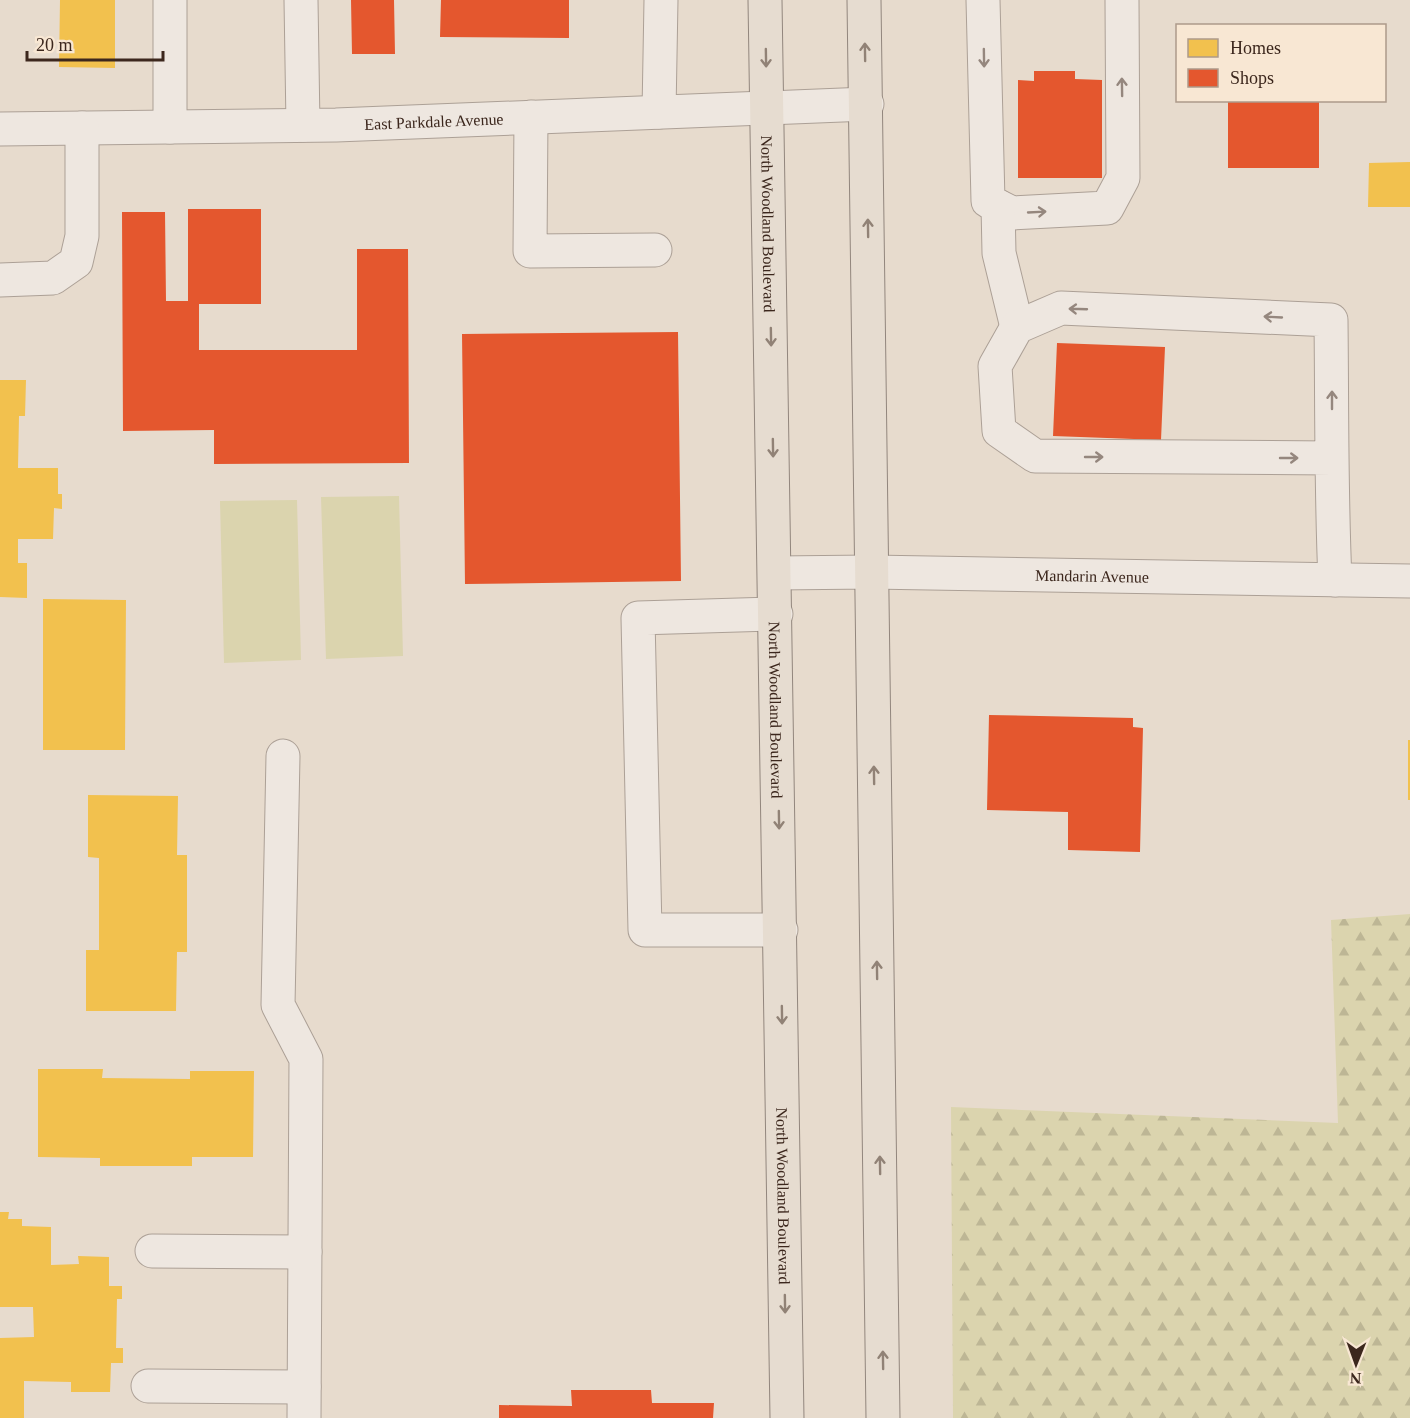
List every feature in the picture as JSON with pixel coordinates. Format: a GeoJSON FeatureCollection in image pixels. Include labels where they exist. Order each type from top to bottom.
{"type":"FeatureCollection","features":[{"type":"Feature","properties":{"kind":"main road","name":"North Woodland Boulevard"},"geometry":{"type":"LineString","coordinates":[[765,0],[776,573],[787,1418]]}},
{"type":"Feature","properties":{"kind":"main road"},"geometry":{"type":"LineString","coordinates":[[864,0],[883,1418]]}},
{"type":"Feature","properties":{"kind":"street"},"geometry":{"type":"LineString","coordinates":[[170,0],[170,127]]}},
{"type":"Feature","properties":{"kind":"street"},"geometry":{"type":"LineString","coordinates":[[301,0],[303,125]]}},
{"type":"Feature","properties":{"kind":"street"},"geometry":{"type":"LineString","coordinates":[[659,112],[661,0]]}},
{"type":"Feature","properties":{"kind":"street"},"geometry":{"type":"LineString","coordinates":[[983,0],[988,201],[1012,213],[1107,208],[1123,178],[1122,0]]}},
{"type":"Feature","properties":{"kind":"street","name":"East Parkdale Avenue"},"geometry":{"type":"LineString","coordinates":[[0,129],[303,125],[867,104]]}},
{"type":"Feature","properties":{"kind":"street"},"geometry":{"type":"LineString","coordinates":[[531,117],[530,250],[655,250]]}},
{"type":"Feature","properties":{"kind":"street"},"geometry":{"type":"LineString","coordinates":[[0,280],[53,278],[76,262],[82,236],[82,128]]}},
{"type":"Feature","properties":{"kind":"street"},"geometry":{"type":"LineString","coordinates":[[998,206],[999,253],[1017,327]]}},
{"type":"Feature","properties":{"kind":"street"},"geometry":{"type":"LineString","coordinates":[[1332,458],[1035,456],[999,431],[995,366],[1017,327],[1061,308],[1331,320],[1335,580]]}},
{"type":"Feature","properties":{"kind":"street","name":"Mandarin Avenue"},"geometry":{"type":"LineString","coordinates":[[776,573],[871,572],[1410,581]]}},
{"type":"Feature","properties":{"kind":"street"},"geometry":{"type":"LineString","coordinates":[[776,615],[638,618],[645,930],[781,930]]}},
{"type":"Feature","properties":{"kind":"street"},"geometry":{"type":"LineString","coordinates":[[148,1386],[304,1402],[306,1059],[278,1005],[283,756]]}},
{"type":"Feature","properties":{"kind":"street"},"geometry":{"type":"LineString","coordinates":[[152,1251],[305,1252]]}},
{"type":"Feature","properties":{"kind":"green space"},"geometry":{"type":"Polygon","coordinates":[[[399,496],[403,656],[326,659],[321,497],[399,496]]]}},
{"type":"Feature","properties":{"kind":"green space"},"geometry":{"type":"Polygon","coordinates":[[[297,500],[301,660],[224,663],[220,501],[297,500]]]}},
{"type":"Feature","properties":{"kind":"green space"},"geometry":{"type":"Polygon","coordinates":[[[1410,914],[1410,1418],[953,1418],[951,1107],[1338,1123],[1331,920],[1410,914]]]}},
{"type":"Feature","properties":{"kind":"building: Homes"},"geometry":{"type":"Polygon","coordinates":[[[60,0],[115,0],[115,68],[59,67],[60,0]]]}},
{"type":"Feature","properties":{"kind":"building: Homes"},"geometry":{"type":"Polygon","coordinates":[[[1410,162],[1410,207],[1368,207],[1369,163],[1410,162]]]}},
{"type":"Feature","properties":{"kind":"building: Homes"},"geometry":{"type":"Polygon","coordinates":[[[0,380],[26,380],[25,416],[19,416],[18,468],[58,468],[58,494],[62,494],[62,509],[54,508],[53,539],[18,539],[18,563],[27,563],[27,598],[0,597],[0,380]]]}},
{"type":"Feature","properties":{"kind":"building: Homes"},"geometry":{"type":"Polygon","coordinates":[[[43,599],[126,600],[125,750],[43,750],[43,599]]]}},
{"type":"Feature","properties":{"kind":"building: Homes"},"geometry":{"type":"Polygon","coordinates":[[[1408,740],[1410,740],[1410,800],[1408,800],[1408,740]]]}},
{"type":"Feature","properties":{"kind":"building: Homes"},"geometry":{"type":"Polygon","coordinates":[[[88,795],[178,796],[177,855],[187,855],[187,952],[177,952],[176,1011],[86,1011],[86,950],[99,950],[99,858],[88,857],[88,795]]]}},
{"type":"Feature","properties":{"kind":"building: Homes"},"geometry":{"type":"Polygon","coordinates":[[[38,1069],[103,1069],[102,1078],[190,1079],[190,1071],[254,1071],[253,1157],[192,1157],[192,1166],[100,1166],[100,1158],[38,1157],[38,1069]]]}},
{"type":"Feature","properties":{"kind":"building: Homes"},"geometry":{"type":"Polygon","coordinates":[[[0,1212],[9,1212],[8,1219],[22,1219],[22,1226],[51,1227],[51,1265],[79,1264],[78,1256],[109,1257],[109,1286],[122,1286],[122,1299],[117,1299],[116,1348],[123,1348],[123,1363],[111,1363],[110,1392],[71,1392],[71,1382],[24,1381],[24,1418],[0,1418],[0,1338],[34,1337],[33,1307],[0,1307],[0,1212]]]}},
{"type":"Feature","properties":{"kind":"building: Shops"},"geometry":{"type":"Polygon","coordinates":[[[351,0],[394,0],[395,54],[352,54],[351,0]]]}},
{"type":"Feature","properties":{"kind":"building: Shops"},"geometry":{"type":"Polygon","coordinates":[[[441,0],[569,0],[569,38],[440,37],[441,0]]]}},
{"type":"Feature","properties":{"kind":"building: Shops"},"geometry":{"type":"Polygon","coordinates":[[[1034,71],[1075,71],[1075,79],[1102,80],[1102,178],[1018,178],[1018,80],[1034,81],[1034,71]]]}},
{"type":"Feature","properties":{"kind":"building: Shops"},"geometry":{"type":"Polygon","coordinates":[[[1228,102],[1319,102],[1319,168],[1228,168],[1228,102]]]}},
{"type":"Feature","properties":{"kind":"building: Shops"},"geometry":{"type":"Polygon","coordinates":[[[188,209],[261,209],[261,304],[199,304],[199,350],[357,350],[357,249],[408,249],[409,463],[214,464],[214,430],[123,431],[122,212],[165,212],[166,301],[188,301],[188,209]]]}},
{"type":"Feature","properties":{"kind":"building: Shops"},"geometry":{"type":"Polygon","coordinates":[[[678,332],[681,581],[465,584],[462,334],[678,332]]]}},
{"type":"Feature","properties":{"kind":"building: Shops"},"geometry":{"type":"Polygon","coordinates":[[[1057,343],[1165,347],[1161,440],[1053,436],[1057,343]]]}},
{"type":"Feature","properties":{"kind":"building: Shops"},"geometry":{"type":"Polygon","coordinates":[[[989,715],[1133,718],[1133,727],[1143,728],[1140,852],[1068,850],[1068,812],[987,810],[989,715]]]}},
{"type":"Feature","properties":{"kind":"building: Shops"},"geometry":{"type":"Polygon","coordinates":[[[571,1390],[651,1390],[652,1403],[714,1403],[713,1418],[499,1418],[499,1405],[572,1406],[571,1390]]]}}]}
